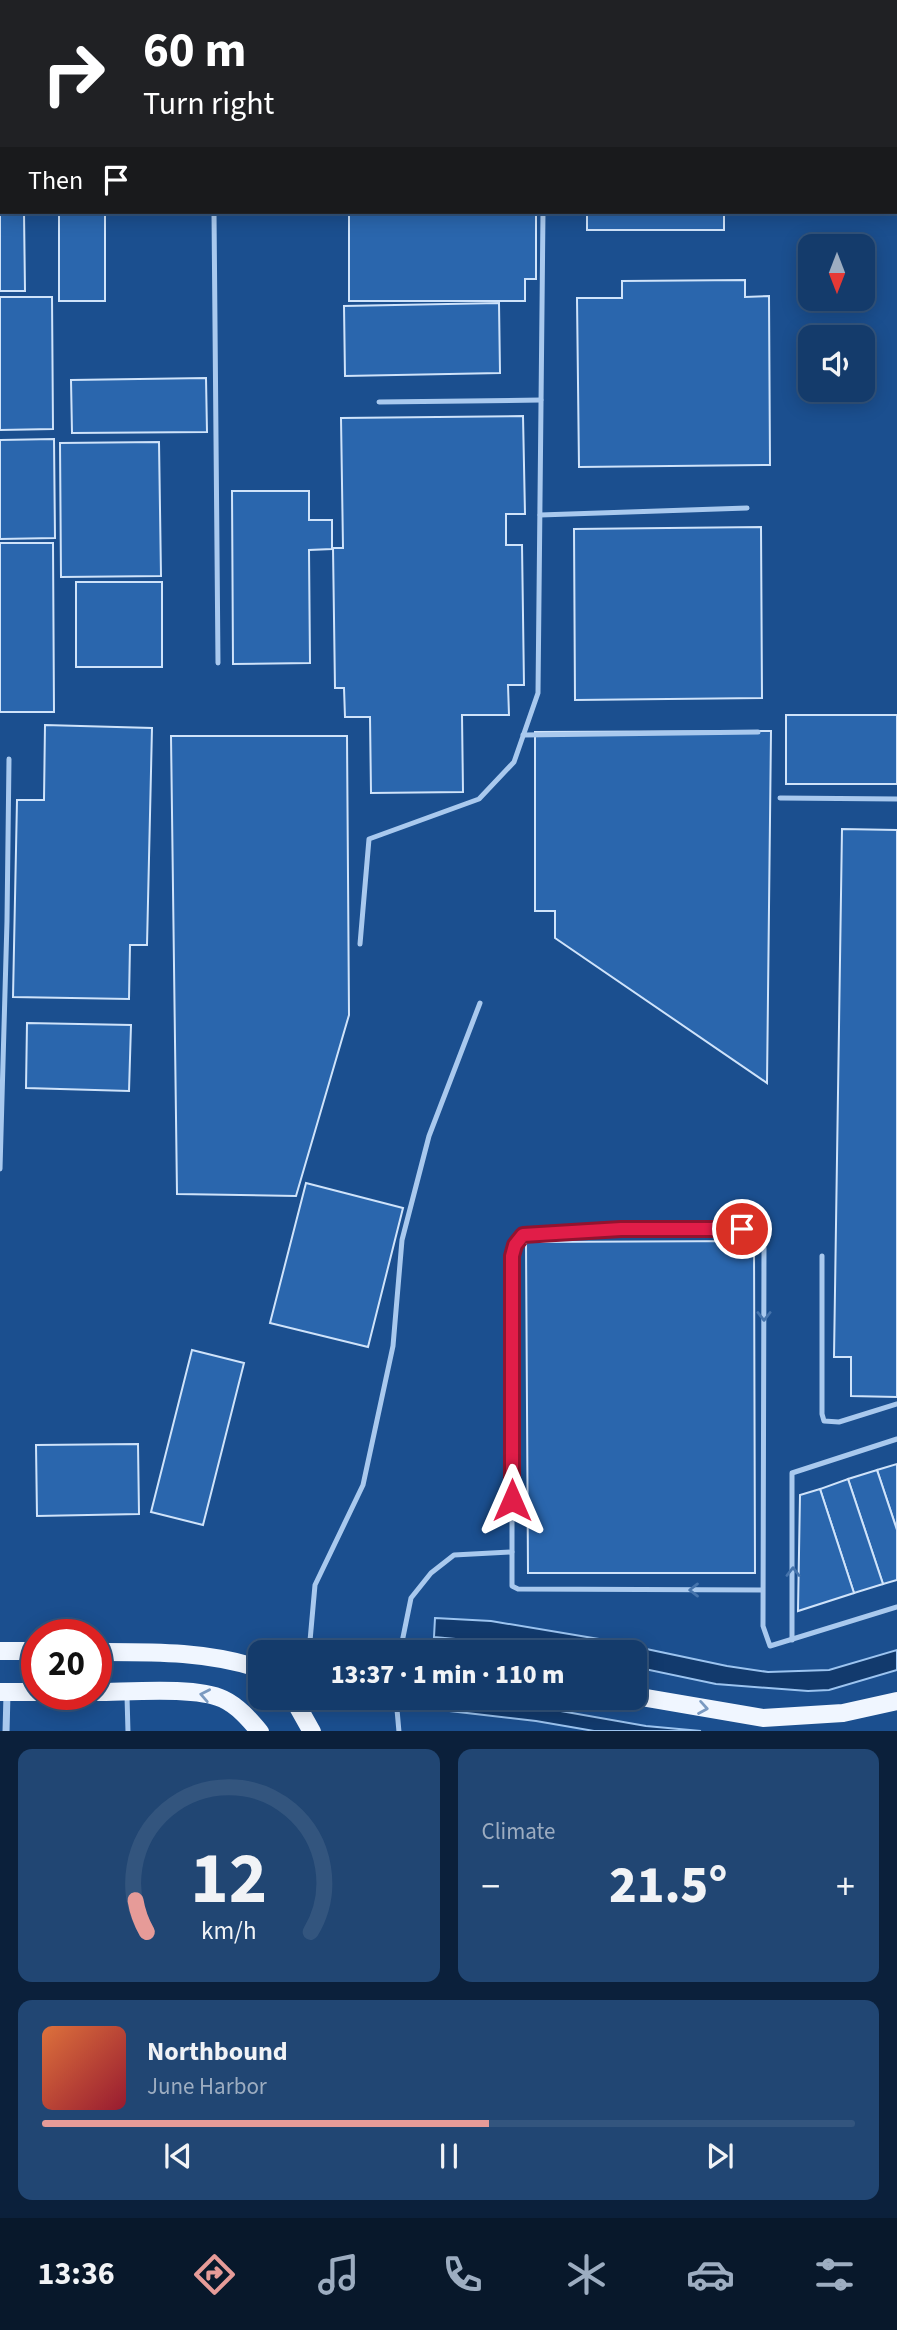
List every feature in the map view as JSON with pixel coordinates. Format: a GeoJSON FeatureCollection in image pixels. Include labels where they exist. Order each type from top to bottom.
{"type":"FeatureCollection","features":[{"type":"Feature","properties":{"kind":"main road"},"geometry":{"type":"LineString","coordinates":[[0,1651],[21,1651]]}},
{"type":"Feature","properties":{"kind":"main road"},"geometry":{"type":"LineString","coordinates":[[112,1652],[198,1654],[248,1664]]}},
{"type":"Feature","properties":{"kind":"main road"},"geometry":{"type":"LineString","coordinates":[[241,1662],[248,1662]]}},
{"type":"Feature","properties":{"kind":"main road"},"geometry":{"type":"LineString","coordinates":[[3,1692],[21,1692]]}},
{"type":"Feature","properties":{"kind":"main road"},"geometry":{"type":"LineString","coordinates":[[112,1692],[197,1692],[222,1698],[243,1712],[260,1731]]}},
{"type":"Feature","properties":{"kind":"main road"},"geometry":{"type":"LineString","coordinates":[[647,1698],[763,1718],[843,1713],[897,1702]]}},
{"type":"Feature","properties":{"kind":"main road"},"geometry":{"type":"LineString","coordinates":[[300,1710],[312,1731]]}},
{"type":"Feature","properties":{"kind":"street"},"geometry":{"type":"LineString","coordinates":[[3,1692],[6,1731]]}},
{"type":"Feature","properties":{"kind":"lane"},"geometry":{"type":"LineString","coordinates":[[214,214],[218,663]]}},
{"type":"Feature","properties":{"kind":"lane"},"geometry":{"type":"LineString","coordinates":[[360,944],[369,839],[479,799],[514,761],[538,693],[543,214]]}},
{"type":"Feature","properties":{"kind":"lane"},"geometry":{"type":"LineString","coordinates":[[379,402],[541,400]]}},
{"type":"Feature","properties":{"kind":"lane"},"geometry":{"type":"LineString","coordinates":[[540,515],[747,508]]}},
{"type":"Feature","properties":{"kind":"lane"},"geometry":{"type":"LineString","coordinates":[[523,735],[758,732]]}},
{"type":"Feature","properties":{"kind":"lane"},"geometry":{"type":"LineString","coordinates":[[0,1170],[9,758]]}},
{"type":"Feature","properties":{"kind":"lane"},"geometry":{"type":"LineString","coordinates":[[780,798],[897,799]]}},
{"type":"Feature","properties":{"kind":"lane"},"geometry":{"type":"LineString","coordinates":[[0,869],[8,869]]}},
{"type":"Feature","properties":{"kind":"lane"},"geometry":{"type":"LineString","coordinates":[[310,1640],[315,1585],[363,1485],[393,1346],[402,1240],[429,1136],[480,1003]]}},
{"type":"Feature","properties":{"kind":"lane"},"geometry":{"type":"LineString","coordinates":[[763,1590],[518,1589],[512,1586],[512,1256],[515,1245],[523,1235],[621,1229],[742,1229],[758,1236],[764,1248],[763,1626],[770,1646],[897,1607]]}},
{"type":"Feature","properties":{"kind":"lane"},"geometry":{"type":"LineString","coordinates":[[822,1256],[824,1421],[839,1422],[897,1404]]}},
{"type":"Feature","properties":{"kind":"lane"},"geometry":{"type":"LineString","coordinates":[[792,1640],[792,1473],[897,1438]]}},
{"type":"Feature","properties":{"kind":"lane"},"geometry":{"type":"LineString","coordinates":[[402,1640],[411,1598],[431,1573],[454,1555],[512,1552]]}},
{"type":"Feature","properties":{"kind":"lane"},"geometry":{"type":"LineString","coordinates":[[127,1692],[128,1731]]}},
{"type":"Feature","properties":{"kind":"lane"},"geometry":{"type":"LineString","coordinates":[[397,1710],[399,1731]]}},
{"type":"Feature","properties":{"kind":"water"},"geometry":{"type":"Polygon","coordinates":[[[435,1618],[491,1621],[604,1640],[467,1640],[434,1637],[435,1618]]]}},
{"type":"Feature","properties":{"kind":"water"},"geometry":{"type":"Polygon","coordinates":[[[647,1649],[768,1672],[829,1670],[897,1650],[897,1670],[829,1690],[808,1691],[716,1684],[647,1670],[647,1649]]]}},
{"type":"Feature","properties":{"kind":"water"},"geometry":{"type":"Polygon","coordinates":[[[441,1710],[555,1710],[646,1726],[701,1731],[594,1731],[441,1710]]]}},
{"type":"Feature","properties":{"kind":"building"},"geometry":{"type":"Polygon","coordinates":[[[0,214],[24,214],[25,291],[0,291],[0,214]]]}},
{"type":"Feature","properties":{"kind":"building"},"geometry":{"type":"Polygon","coordinates":[[[59,214],[105,214],[105,301],[59,301],[59,214]]]}},
{"type":"Feature","properties":{"kind":"building"},"geometry":{"type":"Polygon","coordinates":[[[349,214],[536,214],[536,279],[525,279],[525,301],[349,301],[349,214]]]}},
{"type":"Feature","properties":{"kind":"building"},"geometry":{"type":"Polygon","coordinates":[[[587,214],[724,214],[724,230],[587,230],[587,214]]]}},
{"type":"Feature","properties":{"kind":"building"},"geometry":{"type":"Polygon","coordinates":[[[745,280],[745,297],[769,296],[770,465],[579,467],[577,298],[622,298],[622,281],[745,280]]]}},
{"type":"Feature","properties":{"kind":"building"},"geometry":{"type":"Polygon","coordinates":[[[0,297],[52,297],[53,429],[0,430],[0,297]]]}},
{"type":"Feature","properties":{"kind":"building"},"geometry":{"type":"Polygon","coordinates":[[[499,303],[500,373],[345,376],[344,306],[499,303]]]}},
{"type":"Feature","properties":{"kind":"building"},"geometry":{"type":"Polygon","coordinates":[[[206,378],[207,432],[72,433],[71,380],[206,378]]]}},
{"type":"Feature","properties":{"kind":"building"},"geometry":{"type":"Polygon","coordinates":[[[523,416],[525,514],[506,514],[506,545],[522,545],[524,685],[508,685],[509,715],[462,715],[463,792],[371,793],[370,717],[345,717],[344,688],[335,688],[333,548],[343,548],[341,418],[523,416]]]}},
{"type":"Feature","properties":{"kind":"building"},"geometry":{"type":"Polygon","coordinates":[[[54,439],[55,538],[0,539],[0,440],[54,439]]]}},
{"type":"Feature","properties":{"kind":"building"},"geometry":{"type":"Polygon","coordinates":[[[159,442],[161,576],[61,577],[60,443],[159,442]]]}},
{"type":"Feature","properties":{"kind":"building"},"geometry":{"type":"Polygon","coordinates":[[[232,491],[309,491],[309,520],[332,520],[332,549],[309,550],[310,663],[233,664],[232,491]]]}},
{"type":"Feature","properties":{"kind":"building"},"geometry":{"type":"Polygon","coordinates":[[[761,527],[762,698],[575,700],[574,529],[761,527]]]}},
{"type":"Feature","properties":{"kind":"building"},"geometry":{"type":"Polygon","coordinates":[[[0,543],[53,543],[54,712],[0,712],[0,543]]]}},
{"type":"Feature","properties":{"kind":"building"},"geometry":{"type":"Polygon","coordinates":[[[76,582],[162,582],[162,667],[76,667],[76,582]]]}},
{"type":"Feature","properties":{"kind":"building"},"geometry":{"type":"Polygon","coordinates":[[[786,715],[897,715],[897,784],[786,784],[786,715]]]}},
{"type":"Feature","properties":{"kind":"building"},"geometry":{"type":"Polygon","coordinates":[[[45,725],[152,728],[147,945],[130,945],[129,999],[13,997],[17,800],[44,800],[45,725]]]}},
{"type":"Feature","properties":{"kind":"building"},"geometry":{"type":"Polygon","coordinates":[[[771,731],[767,1083],[555,938],[555,911],[535,911],[535,732],[771,731]]]}},
{"type":"Feature","properties":{"kind":"building"},"geometry":{"type":"Polygon","coordinates":[[[171,736],[347,736],[349,1015],[296,1196],[177,1194],[171,736]]]}},
{"type":"Feature","properties":{"kind":"building"},"geometry":{"type":"Polygon","coordinates":[[[842,829],[897,830],[897,1397],[851,1396],[851,1357],[834,1357],[842,829]]]}},
{"type":"Feature","properties":{"kind":"building"},"geometry":{"type":"Polygon","coordinates":[[[27,1023],[131,1025],[129,1091],[26,1088],[27,1023]]]}},
{"type":"Feature","properties":{"kind":"building"},"geometry":{"type":"Polygon","coordinates":[[[306,1183],[403,1208],[368,1347],[270,1323],[306,1183]]]}},
{"type":"Feature","properties":{"kind":"building"},"geometry":{"type":"Polygon","coordinates":[[[754,1241],[755,1573],[528,1573],[526,1242],[754,1241]]]}},
{"type":"Feature","properties":{"kind":"building"},"geometry":{"type":"Polygon","coordinates":[[[192,1350],[244,1363],[203,1525],[151,1512],[192,1350]]]}},
{"type":"Feature","properties":{"kind":"building"},"geometry":{"type":"Polygon","coordinates":[[[138,1444],[139,1514],[37,1516],[36,1445],[138,1444]]]}},
{"type":"Feature","properties":{"kind":"building"},"geometry":{"type":"Polygon","coordinates":[[[897,1464],[897,1530],[877,1470],[897,1464]]]}},
{"type":"Feature","properties":{"kind":"building"},"geometry":{"type":"Polygon","coordinates":[[[877,1470],[897,1530],[897,1580],[883,1584],[848,1479],[877,1470]]]}},
{"type":"Feature","properties":{"kind":"building"},"geometry":{"type":"Polygon","coordinates":[[[848,1479],[883,1584],[854,1593],[820,1489],[848,1479]]]}},
{"type":"Feature","properties":{"kind":"building"},"geometry":{"type":"Polygon","coordinates":[[[820,1489],[854,1593],[798,1611],[800,1495],[820,1489]]]}},
{"type":"Feature","properties":{"kind":"route"},"geometry":{"type":"LineString","coordinates":[[512,1500],[512,1256],[515,1245],[523,1235],[621,1229],[742,1229]]}}]}
